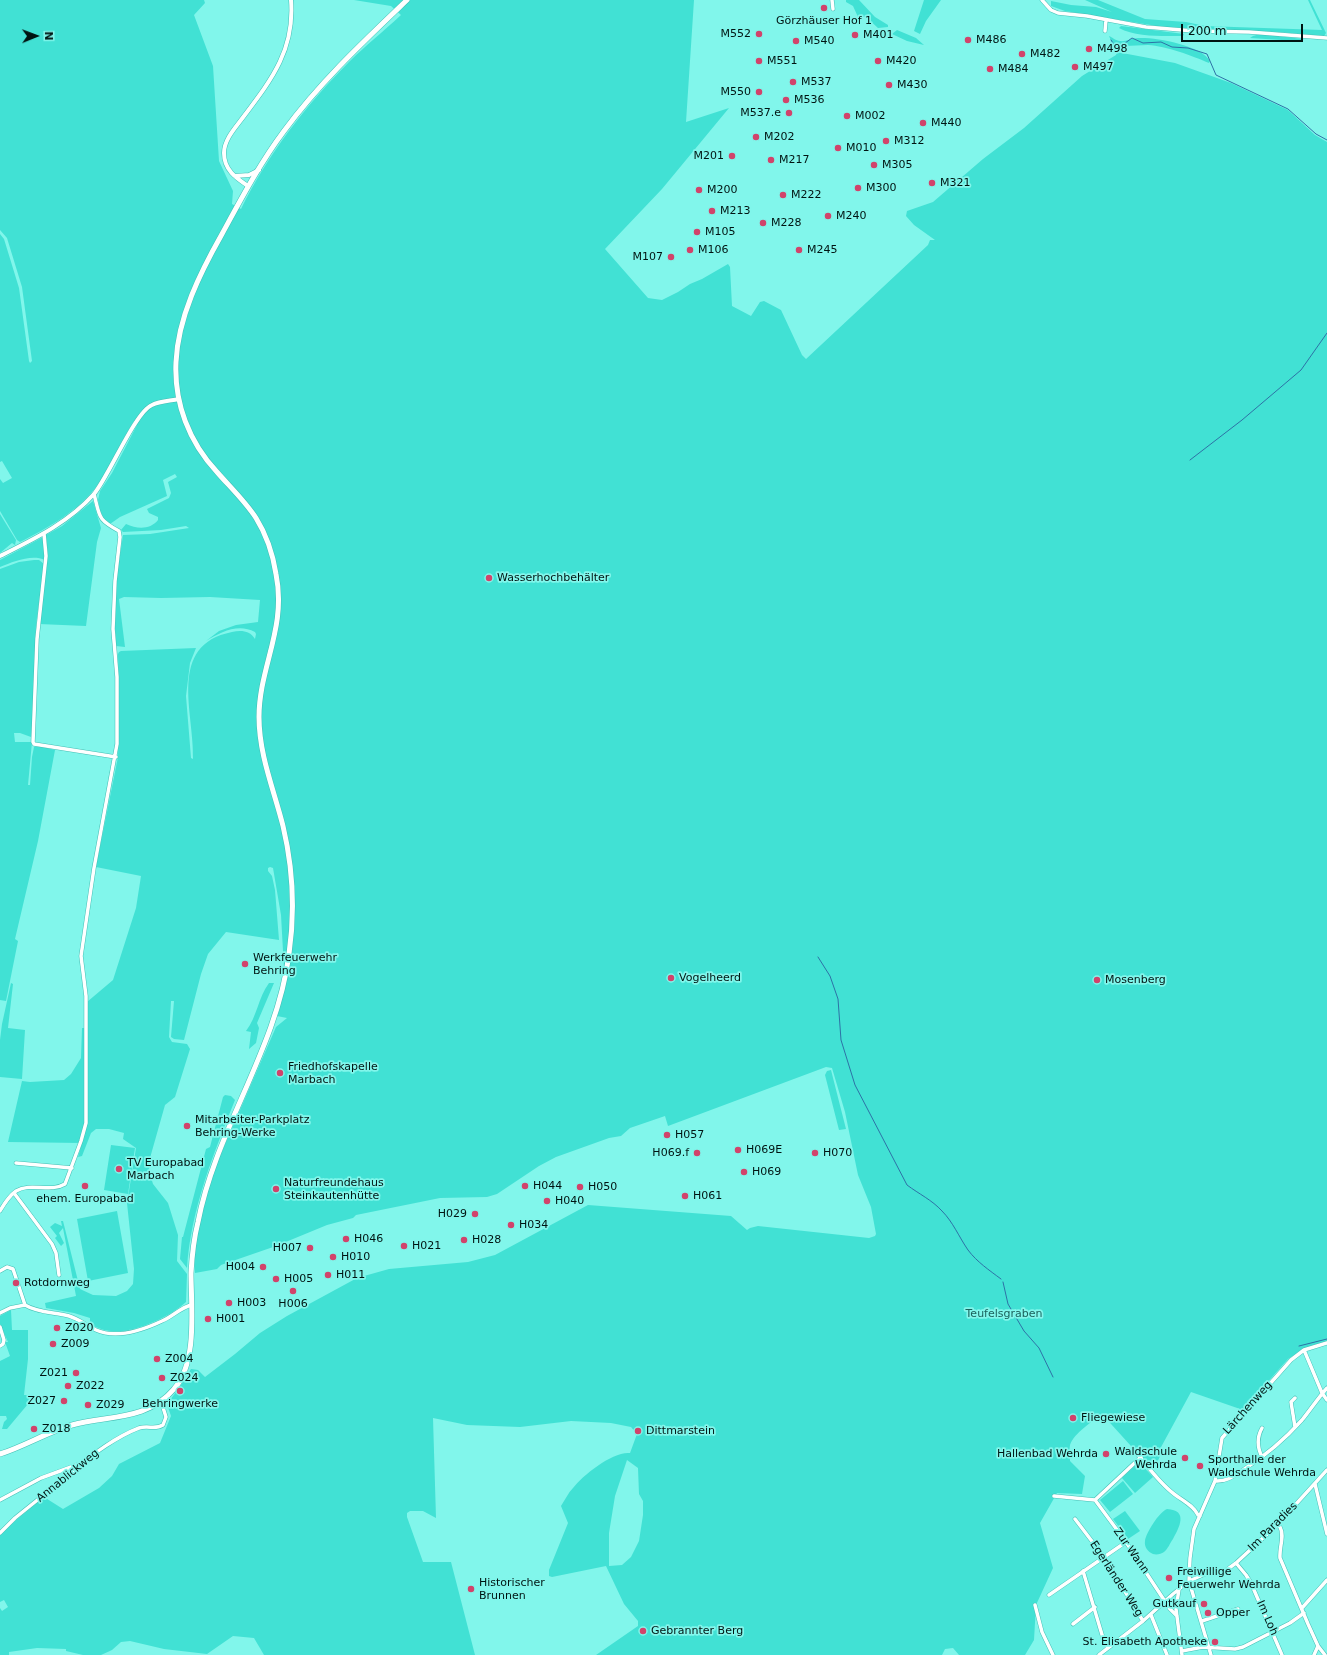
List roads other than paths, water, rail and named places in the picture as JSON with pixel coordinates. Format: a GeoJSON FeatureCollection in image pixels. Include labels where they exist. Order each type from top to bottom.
{"type":"FeatureCollection","features":[{"type":"Feature","properties":{"kind":"main road"},"geometry":{"type":"LineString","coordinates":[[0,1454],[14,1450],[68,1426],[140,1413],[161,1401],[178,1385],[186,1366],[190,1349],[192,1260],[195,1235],[202,1202],[222,1146],[259,1057],[280,999],[288,964],[291,941],[292,896],[290,868],[284,831],[263,753],[259,726],[259,710],[263,682],[278,621],[278,588],[271,553],[257,520],[234,490],[204,456],[188,429],[179,399],[176,362],[183,323],[191,298],[207,261],[258,170],[282,133],[312,94],[340,64],[408,0]]}},
{"type":"Feature","properties":{"kind":"street"},"geometry":{"type":"LineString","coordinates":[[248,186],[234,176],[227,168],[224,160],[226,144],[232,132],[275,72],[283,58],[292,21],[290,0]]}},
{"type":"Feature","properties":{"kind":"street"},"geometry":{"type":"LineString","coordinates":[[832,0],[833,9]]}},
{"type":"Feature","properties":{"kind":"street"},"geometry":{"type":"LineString","coordinates":[[1042,0],[1051,10],[1058,13],[1165,29],[1249,32],[1327,38]]}},
{"type":"Feature","properties":{"kind":"street"},"geometry":{"type":"LineString","coordinates":[[1105,31],[1106,20]]}},
{"type":"Feature","properties":{"kind":"street"},"geometry":{"type":"LineString","coordinates":[[234,176],[249,175],[258,170]]}},
{"type":"Feature","properties":{"kind":"street"},"geometry":{"type":"LineString","coordinates":[[0,556],[44,534],[75,514],[102,484],[135,424],[144,412],[152,405],[179,399]]}},
{"type":"Feature","properties":{"kind":"street"},"geometry":{"type":"LineString","coordinates":[[0,1211],[18,1190],[32,1188],[59,1188],[66,1184],[86,1123],[86,996],[80,956],[94,868],[116,757],[117,703],[113,606],[120,534],[119,531],[110,527],[101,519],[94,494]]}},
{"type":"Feature","properties":{"kind":"street"},"geometry":{"type":"LineString","coordinates":[[44,534],[46,556],[38,625],[33,742],[34,744],[116,757]]}},
{"type":"Feature","properties":{"kind":"street"},"geometry":{"type":"LineString","coordinates":[[16,1163],[72,1168]]}},
{"type":"Feature","properties":{"kind":"street"},"geometry":{"type":"LineString","coordinates":[[14,1193],[52,1244],[56,1254],[59,1275]]}},
{"type":"Feature","properties":{"kind":"street"},"geometry":{"type":"LineString","coordinates":[[0,1271],[7,1268],[13,1269],[24,1305]]}},
{"type":"Feature","properties":{"kind":"street"},"geometry":{"type":"LineString","coordinates":[[0,1313],[10,1308],[24,1305],[31,1309],[72,1317],[98,1331],[110,1334],[123,1334],[162,1321],[184,1307],[191,1305]]}},
{"type":"Feature","properties":{"kind":"street"},"geometry":{"type":"LineString","coordinates":[[0,1327],[4,1340],[3,1344],[0,1346]]}},
{"type":"Feature","properties":{"kind":"street"},"geometry":{"type":"LineString","coordinates":[[1327,1344],[1304,1350],[1322,1394],[1327,1400]]}},
{"type":"Feature","properties":{"kind":"street","name":"Lärchenweg"},"geometry":{"type":"LineString","coordinates":[[1189,1581],[1194,1529],[1215,1481],[1220,1442],[1224,1433],[1291,1360],[1304,1350]]}},
{"type":"Feature","properties":{"kind":"street"},"geometry":{"type":"LineString","coordinates":[[1215,1481],[1232,1478],[1281,1442],[1327,1388]]}},
{"type":"Feature","properties":{"kind":"street"},"geometry":{"type":"LineString","coordinates":[[1295,1398],[1291,1402],[1295,1427]]}},
{"type":"Feature","properties":{"kind":"street","name":"Annablickweg"},"geometry":{"type":"LineString","coordinates":[[0,1533],[15,1518],[105,1446],[139,1428],[158,1428],[163,1425],[166,1417],[161,1401]]}},
{"type":"Feature","properties":{"kind":"street"},"geometry":{"type":"LineString","coordinates":[[1262,1428],[1258,1435],[1262,1457]]}},
{"type":"Feature","properties":{"kind":"street"},"geometry":{"type":"LineString","coordinates":[[1134,1450],[1158,1481],[1173,1494],[1195,1508],[1200,1516]]}},
{"type":"Feature","properties":{"kind":"street"},"geometry":{"type":"LineString","coordinates":[[1054,1496],[1094,1500],[1140,1457]]}},
{"type":"Feature","properties":{"kind":"street"},"geometry":{"type":"LineString","coordinates":[[0,1500],[35,1480],[82,1463]]}},
{"type":"Feature","properties":{"kind":"street","name":"Im Paradies"},"geometry":{"type":"LineString","coordinates":[[1189,1581],[1205,1574],[1224,1571],[1236,1563],[1277,1525],[1327,1470]]}},
{"type":"Feature","properties":{"kind":"street"},"geometry":{"type":"LineString","coordinates":[[1315,1484],[1327,1534]]}},
{"type":"Feature","properties":{"kind":"street","name":"Zur Wann"},"geometry":{"type":"LineString","coordinates":[[1094,1500],[1126,1542],[1166,1602]]}},
{"type":"Feature","properties":{"kind":"street","name":"Egerländer Weg"},"geometry":{"type":"LineString","coordinates":[[1075,1518],[1104,1557],[1143,1621]]}},
{"type":"Feature","properties":{"kind":"street"},"geometry":{"type":"LineString","coordinates":[[1277,1525],[1280,1527],[1282,1533],[1280,1558],[1318,1646],[1326,1655]]}},
{"type":"Feature","properties":{"kind":"street"},"geometry":{"type":"LineString","coordinates":[[1049,1595],[1126,1542]]}},
{"type":"Feature","properties":{"kind":"street","name":"Im Loh"},"geometry":{"type":"LineString","coordinates":[[1236,1563],[1246,1574],[1251,1583],[1282,1655]]}},
{"type":"Feature","properties":{"kind":"street"},"geometry":{"type":"LineString","coordinates":[[1083,1571],[1095,1607],[1103,1638],[1108,1648]]}},
{"type":"Feature","properties":{"kind":"street"},"geometry":{"type":"LineString","coordinates":[[1302,1608],[1327,1580]]}},
{"type":"Feature","properties":{"kind":"street"},"geometry":{"type":"LineString","coordinates":[[1099,1655],[1151,1615],[1189,1581],[1211,1655]]}},
{"type":"Feature","properties":{"kind":"street"},"geometry":{"type":"LineString","coordinates":[[1180,1588],[1177,1599],[1177,1616],[1182,1653],[1209,1647],[1239,1649],[1290,1623],[1304,1613]]}},
{"type":"Feature","properties":{"kind":"street"},"geometry":{"type":"LineString","coordinates":[[1166,1602],[1177,1616]]}},
{"type":"Feature","properties":{"kind":"street"},"geometry":{"type":"LineString","coordinates":[[1035,1605],[1042,1632],[1053,1655]]}},
{"type":"Feature","properties":{"kind":"street"},"geometry":{"type":"LineString","coordinates":[[1073,1624],[1095,1607]]}},
{"type":"Feature","properties":{"kind":"street"},"geometry":{"type":"LineString","coordinates":[[1202,1621],[1238,1609]]}},
{"type":"Feature","properties":{"kind":"street"},"geometry":{"type":"LineString","coordinates":[[1151,1615],[1167,1655]]}},
{"type":"Feature","properties":{"kind":"street"},"geometry":{"type":"LineString","coordinates":[[1314,1655],[1318,1646]]}},
{"type":"Feature","properties":{"kind":"waterway"},"geometry":{"type":"LineString","coordinates":[[1111,40],[1117,49],[1132,38],[1143,43],[1161,42],[1172,47],[1188,48],[1207,54],[1216,75],[1288,109],[1316,134],[1327,140]]}},
{"type":"Feature","properties":{"kind":"waterway"},"geometry":{"type":"LineString","coordinates":[[1190,460],[1242,420],[1301,370],[1327,333]]}},
{"type":"Feature","properties":{"kind":"waterway","name":"Teufelsgraben"},"geometry":{"type":"LineString","coordinates":[[818,957],[830,976],[838,999],[841,1040],[855,1085],[907,1185],[938,1207],[946,1215],[975,1258],[1001,1279]]}},
{"type":"Feature","properties":{"kind":"waterway","name":"Teufelsgraben"},"geometry":{"type":"LineString","coordinates":[[1003,1282],[1008,1304],[1024,1331],[1039,1348],[1053,1377]]}},
{"type":"Feature","properties":{"kind":"waterway"},"geometry":{"type":"LineString","coordinates":[[1299,1346],[1327,1339]]}},
{"type":"Feature","properties":{"kind":"place","name":"Görzhäuser Hof 1"},"geometry":{"type":"Point","coordinates":[824,8]}},
{"type":"Feature","properties":{"kind":"place","name":"M552"},"geometry":{"type":"Point","coordinates":[759,34]}},
{"type":"Feature","properties":{"kind":"place","name":"M401"},"geometry":{"type":"Point","coordinates":[855,35]}},
{"type":"Feature","properties":{"kind":"place","name":"M486"},"geometry":{"type":"Point","coordinates":[968,40]}},
{"type":"Feature","properties":{"kind":"place","name":"M540"},"geometry":{"type":"Point","coordinates":[796,41]}},
{"type":"Feature","properties":{"kind":"place","name":"M498"},"geometry":{"type":"Point","coordinates":[1089,49]}},
{"type":"Feature","properties":{"kind":"place","name":"M482"},"geometry":{"type":"Point","coordinates":[1022,54]}},
{"type":"Feature","properties":{"kind":"place","name":"M551"},"geometry":{"type":"Point","coordinates":[759,61]}},
{"type":"Feature","properties":{"kind":"place","name":"M420"},"geometry":{"type":"Point","coordinates":[878,61]}},
{"type":"Feature","properties":{"kind":"place","name":"M497"},"geometry":{"type":"Point","coordinates":[1075,67]}},
{"type":"Feature","properties":{"kind":"place","name":"M484"},"geometry":{"type":"Point","coordinates":[990,69]}},
{"type":"Feature","properties":{"kind":"place","name":"M537"},"geometry":{"type":"Point","coordinates":[793,82]}},
{"type":"Feature","properties":{"kind":"place","name":"M430"},"geometry":{"type":"Point","coordinates":[889,85]}},
{"type":"Feature","properties":{"kind":"place","name":"M550"},"geometry":{"type":"Point","coordinates":[759,92]}},
{"type":"Feature","properties":{"kind":"place","name":"M536"},"geometry":{"type":"Point","coordinates":[786,100]}},
{"type":"Feature","properties":{"kind":"place","name":"M537.e"},"geometry":{"type":"Point","coordinates":[789,113]}},
{"type":"Feature","properties":{"kind":"place","name":"M002"},"geometry":{"type":"Point","coordinates":[847,116]}},
{"type":"Feature","properties":{"kind":"place","name":"M440"},"geometry":{"type":"Point","coordinates":[923,123]}},
{"type":"Feature","properties":{"kind":"place","name":"M202"},"geometry":{"type":"Point","coordinates":[756,137]}},
{"type":"Feature","properties":{"kind":"place","name":"M312"},"geometry":{"type":"Point","coordinates":[886,141]}},
{"type":"Feature","properties":{"kind":"place","name":"M010"},"geometry":{"type":"Point","coordinates":[838,148]}},
{"type":"Feature","properties":{"kind":"place","name":"M201"},"geometry":{"type":"Point","coordinates":[732,156]}},
{"type":"Feature","properties":{"kind":"place","name":"M217"},"geometry":{"type":"Point","coordinates":[771,160]}},
{"type":"Feature","properties":{"kind":"place","name":"M305"},"geometry":{"type":"Point","coordinates":[874,165]}},
{"type":"Feature","properties":{"kind":"place","name":"M321"},"geometry":{"type":"Point","coordinates":[932,183]}},
{"type":"Feature","properties":{"kind":"place","name":"M300"},"geometry":{"type":"Point","coordinates":[858,188]}},
{"type":"Feature","properties":{"kind":"place","name":"M200"},"geometry":{"type":"Point","coordinates":[699,190]}},
{"type":"Feature","properties":{"kind":"place","name":"M222"},"geometry":{"type":"Point","coordinates":[783,195]}},
{"type":"Feature","properties":{"kind":"place","name":"M213"},"geometry":{"type":"Point","coordinates":[712,211]}},
{"type":"Feature","properties":{"kind":"place","name":"M240"},"geometry":{"type":"Point","coordinates":[828,216]}},
{"type":"Feature","properties":{"kind":"place","name":"M228"},"geometry":{"type":"Point","coordinates":[763,223]}},
{"type":"Feature","properties":{"kind":"place","name":"M105"},"geometry":{"type":"Point","coordinates":[697,232]}},
{"type":"Feature","properties":{"kind":"place","name":"M106"},"geometry":{"type":"Point","coordinates":[690,250]}},
{"type":"Feature","properties":{"kind":"place","name":"M245"},"geometry":{"type":"Point","coordinates":[799,250]}},
{"type":"Feature","properties":{"kind":"place","name":"M107"},"geometry":{"type":"Point","coordinates":[671,257]}},
{"type":"Feature","properties":{"kind":"place","name":"Wasserhochbehälter"},"geometry":{"type":"Point","coordinates":[489,578]}},
{"type":"Feature","properties":{"kind":"place","name":"Werkfeuerwehr Behring"},"geometry":{"type":"Point","coordinates":[245,964]}},
{"type":"Feature","properties":{"kind":"place","name":"Vogelheerd"},"geometry":{"type":"Point","coordinates":[671,978]}},
{"type":"Feature","properties":{"kind":"place","name":"Mosenberg"},"geometry":{"type":"Point","coordinates":[1097,980]}},
{"type":"Feature","properties":{"kind":"place","name":"Friedhofskapelle Marbach"},"geometry":{"type":"Point","coordinates":[280,1073]}},
{"type":"Feature","properties":{"kind":"place","name":"Mitarbeiter-Parkplatz Behring-Werke"},"geometry":{"type":"Point","coordinates":[187,1126]}},
{"type":"Feature","properties":{"kind":"place","name":"H057"},"geometry":{"type":"Point","coordinates":[667,1135]}},
{"type":"Feature","properties":{"kind":"place","name":"H069E"},"geometry":{"type":"Point","coordinates":[738,1150]}},
{"type":"Feature","properties":{"kind":"place","name":"H069.f"},"geometry":{"type":"Point","coordinates":[697,1153]}},
{"type":"Feature","properties":{"kind":"place","name":"H070"},"geometry":{"type":"Point","coordinates":[815,1153]}},
{"type":"Feature","properties":{"kind":"place","name":"TV Europabad Marbach"},"geometry":{"type":"Point","coordinates":[119,1169]}},
{"type":"Feature","properties":{"kind":"place","name":"H069"},"geometry":{"type":"Point","coordinates":[744,1172]}},
{"type":"Feature","properties":{"kind":"place","name":"ehem. Europabad"},"geometry":{"type":"Point","coordinates":[85,1186]}},
{"type":"Feature","properties":{"kind":"place","name":"H044"},"geometry":{"type":"Point","coordinates":[525,1186]}},
{"type":"Feature","properties":{"kind":"place","name":"H050"},"geometry":{"type":"Point","coordinates":[580,1187]}},
{"type":"Feature","properties":{"kind":"place","name":"Naturfreundehaus Steinkautenhütte"},"geometry":{"type":"Point","coordinates":[276,1189]}},
{"type":"Feature","properties":{"kind":"place","name":"H061"},"geometry":{"type":"Point","coordinates":[685,1196]}},
{"type":"Feature","properties":{"kind":"place","name":"H040"},"geometry":{"type":"Point","coordinates":[547,1201]}},
{"type":"Feature","properties":{"kind":"place","name":"H029"},"geometry":{"type":"Point","coordinates":[475,1214]}},
{"type":"Feature","properties":{"kind":"place","name":"H034"},"geometry":{"type":"Point","coordinates":[511,1225]}},
{"type":"Feature","properties":{"kind":"place","name":"H046"},"geometry":{"type":"Point","coordinates":[346,1239]}},
{"type":"Feature","properties":{"kind":"place","name":"H028"},"geometry":{"type":"Point","coordinates":[464,1240]}},
{"type":"Feature","properties":{"kind":"place","name":"H021"},"geometry":{"type":"Point","coordinates":[404,1246]}},
{"type":"Feature","properties":{"kind":"place","name":"H007"},"geometry":{"type":"Point","coordinates":[310,1248]}},
{"type":"Feature","properties":{"kind":"place","name":"H010"},"geometry":{"type":"Point","coordinates":[333,1257]}},
{"type":"Feature","properties":{"kind":"place","name":"H004"},"geometry":{"type":"Point","coordinates":[263,1267]}},
{"type":"Feature","properties":{"kind":"place","name":"H011"},"geometry":{"type":"Point","coordinates":[328,1275]}},
{"type":"Feature","properties":{"kind":"place","name":"H005"},"geometry":{"type":"Point","coordinates":[276,1279]}},
{"type":"Feature","properties":{"kind":"place","name":"Rotdornweg"},"geometry":{"type":"Point","coordinates":[16,1283]}},
{"type":"Feature","properties":{"kind":"place","name":"H006"},"geometry":{"type":"Point","coordinates":[293,1291]}},
{"type":"Feature","properties":{"kind":"place","name":"H003"},"geometry":{"type":"Point","coordinates":[229,1303]}},
{"type":"Feature","properties":{"kind":"place","name":"H001"},"geometry":{"type":"Point","coordinates":[208,1319]}},
{"type":"Feature","properties":{"kind":"place","name":"Z020"},"geometry":{"type":"Point","coordinates":[57,1328]}},
{"type":"Feature","properties":{"kind":"place","name":"Z009"},"geometry":{"type":"Point","coordinates":[53,1344]}},
{"type":"Feature","properties":{"kind":"place","name":"Z004"},"geometry":{"type":"Point","coordinates":[157,1359]}},
{"type":"Feature","properties":{"kind":"place","name":"Z021"},"geometry":{"type":"Point","coordinates":[76,1373]}},
{"type":"Feature","properties":{"kind":"place","name":"Z024"},"geometry":{"type":"Point","coordinates":[162,1378]}},
{"type":"Feature","properties":{"kind":"place","name":"Z022"},"geometry":{"type":"Point","coordinates":[68,1386]}},
{"type":"Feature","properties":{"kind":"place","name":"Behringwerke"},"geometry":{"type":"Point","coordinates":[180,1391]}},
{"type":"Feature","properties":{"kind":"place","name":"Z027"},"geometry":{"type":"Point","coordinates":[64,1401]}},
{"type":"Feature","properties":{"kind":"place","name":"Z029"},"geometry":{"type":"Point","coordinates":[88,1405]}},
{"type":"Feature","properties":{"kind":"place","name":"Fliegewiese"},"geometry":{"type":"Point","coordinates":[1073,1418]}},
{"type":"Feature","properties":{"kind":"place","name":"Z018"},"geometry":{"type":"Point","coordinates":[34,1429]}},
{"type":"Feature","properties":{"kind":"place","name":"Dittmarstein"},"geometry":{"type":"Point","coordinates":[638,1431]}},
{"type":"Feature","properties":{"kind":"place","name":"Hallenbad Wehrda"},"geometry":{"type":"Point","coordinates":[1106,1454]}},
{"type":"Feature","properties":{"kind":"place","name":"Waldschule Wehrda"},"geometry":{"type":"Point","coordinates":[1185,1458]}},
{"type":"Feature","properties":{"kind":"place","name":"Sporthalle der Waldschule Wehrda"},"geometry":{"type":"Point","coordinates":[1200,1466]}},
{"type":"Feature","properties":{"kind":"place","name":"Freiwillige Feuerwehr Wehrda"},"geometry":{"type":"Point","coordinates":[1169,1578]}},
{"type":"Feature","properties":{"kind":"place","name":"Historischer Brunnen"},"geometry":{"type":"Point","coordinates":[471,1589]}},
{"type":"Feature","properties":{"kind":"place","name":"Gutkauf"},"geometry":{"type":"Point","coordinates":[1204,1604]}},
{"type":"Feature","properties":{"kind":"place","name":"Opper"},"geometry":{"type":"Point","coordinates":[1208,1613]}},
{"type":"Feature","properties":{"kind":"place","name":"Gebrannter Berg"},"geometry":{"type":"Point","coordinates":[643,1631]}},
{"type":"Feature","properties":{"kind":"place","name":"St. Elisabeth Apotheke"},"geometry":{"type":"Point","coordinates":[1215,1642]}}]}
